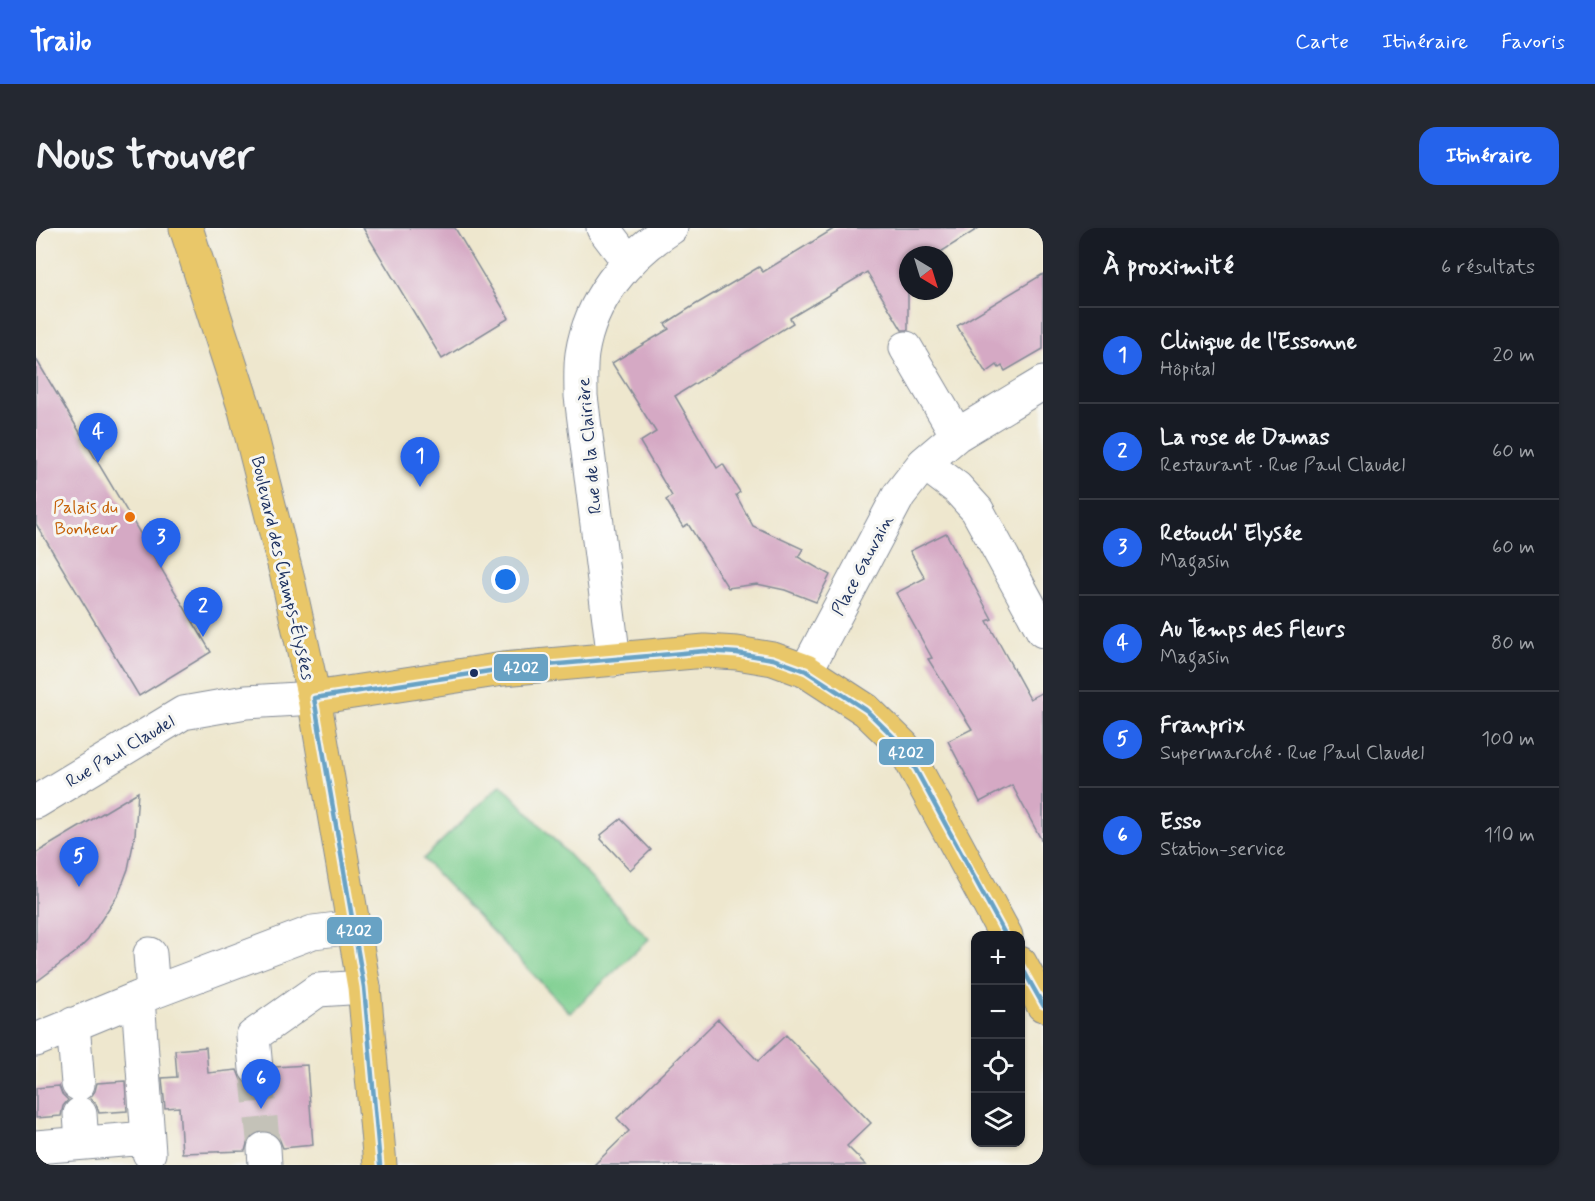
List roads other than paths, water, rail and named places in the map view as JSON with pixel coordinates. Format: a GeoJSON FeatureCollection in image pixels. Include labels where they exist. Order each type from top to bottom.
{"type":"FeatureCollection","features":[{"type":"Feature","properties":{"kind":"main road","name":"Boulevard des Champs-Élysées"},"geometry":{"type":"LineString","coordinates":[[186,228],[245,410],[288,580],[314,698],[364,987],[380,1165]]}},
{"type":"Feature","properties":{"kind":"main road"},"geometry":{"type":"LineString","coordinates":[[314,698],[503,669],[705,651],[773,659],[806,670],[866,710],[903,746],[1003,931]]}},
{"type":"Feature","properties":{"kind":"main road"},"geometry":{"type":"LineString","coordinates":[[1025,972],[1043,1005]]}},
{"type":"Feature","properties":{"kind":"street"},"geometry":{"type":"LineString","coordinates":[[603,228],[628,261]]}},
{"type":"Feature","properties":{"kind":"street","name":"Rue de la Clairière"},"geometry":{"type":"LineString","coordinates":[[614,660],[581,396],[582,354],[591,321],[607,289],[628,261],[657,236],[671,228]]}},
{"type":"Feature","properties":{"kind":"street"},"geometry":{"type":"LineString","coordinates":[[906,348],[957,435]]}},
{"type":"Feature","properties":{"kind":"street","name":"Place Gauvain"},"geometry":{"type":"LineString","coordinates":[[806,670],[899,495],[924,463],[957,435],[1043,383]]}},
{"type":"Feature","properties":{"kind":"street"},"geometry":{"type":"LineString","coordinates":[[924,463],[957,488],[977,510],[1043,631]]}},
{"type":"Feature","properties":{"kind":"street","name":"Rue Paul Claudel"},"geometry":{"type":"LineString","coordinates":[[36,802],[183,713],[246,702],[314,698]]}},
{"type":"Feature","properties":{"kind":"street"},"geometry":{"type":"LineString","coordinates":[[36,1040],[146,995],[232,955],[313,932],[354,927]]}},
{"type":"Feature","properties":{"kind":"street"},"geometry":{"type":"LineString","coordinates":[[80,1114],[148,1146],[146,995],[150,954]]}},
{"type":"Feature","properties":{"kind":"street"},"geometry":{"type":"LineString","coordinates":[[256,1069],[253,1036],[318,990],[364,987]]}},
{"type":"Feature","properties":{"kind":"street"},"geometry":{"type":"LineString","coordinates":[[73,1024],[80,1114]]}},
{"type":"Feature","properties":{"kind":"street"},"geometry":{"type":"LineString","coordinates":[[36,1147],[80,1114]]}},
{"type":"Feature","properties":{"kind":"tunnel"},"geometry":{"type":"LineString","coordinates":[[256,1069],[264,1149]]}},
{"type":"Feature","properties":{"kind":"place","name":"Au Temps des Fleurs"},"geometry":{"type":"Point","coordinates":[98,463]}},
{"type":"Feature","properties":{"kind":"place","name":"Clinique de l'Essonne"},"geometry":{"type":"Point","coordinates":[420,487]}},
{"type":"Feature","properties":{"kind":"place","name":"Palais du Bonheur"},"geometry":{"type":"Point","coordinates":[130,517]}},
{"type":"Feature","properties":{"kind":"place","name":"Retouch' Elysée"},"geometry":{"type":"Point","coordinates":[161,568]}},
{"type":"Feature","properties":{"kind":"place","name":"La rose de Damas"},"geometry":{"type":"Point","coordinates":[203,637]}},
{"type":"Feature","properties":{"kind":"place","name":"Franprix"},"geometry":{"type":"Point","coordinates":[79,887]}},
{"type":"Feature","properties":{"kind":"place","name":"Esso"},"geometry":{"type":"Point","coordinates":[261,1109]}}]}
